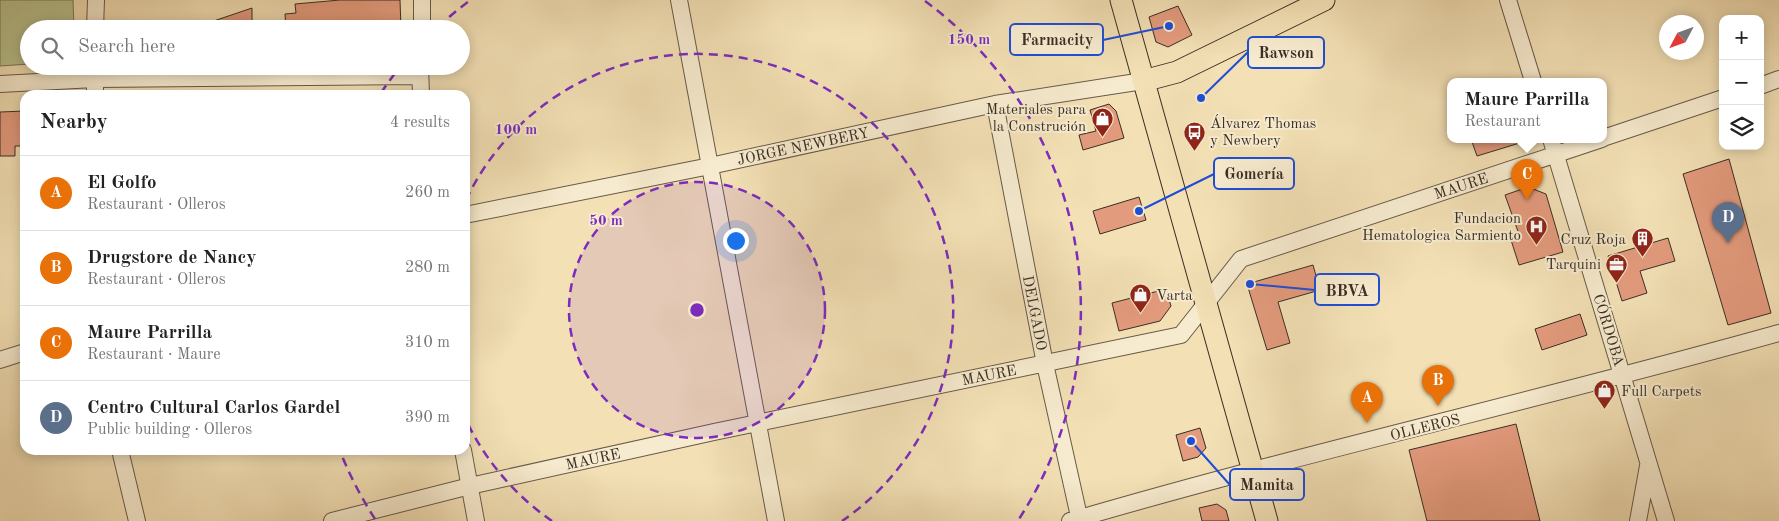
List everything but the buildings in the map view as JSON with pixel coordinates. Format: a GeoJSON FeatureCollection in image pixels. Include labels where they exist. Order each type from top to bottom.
{"type":"FeatureCollection","features":[{"type":"Feature","properties":{"kind":"main road"},"geometry":{"type":"LineString","coordinates":[[1121,0],[1267,521]]}},
{"type":"Feature","properties":{"kind":"main road"},"geometry":{"type":"LineString","coordinates":[[1143,81],[1177,72],[1324,0]]}},
{"type":"Feature","properties":{"kind":"street"},"geometry":{"type":"LineString","coordinates":[[96,0],[96,20]]}},
{"type":"Feature","properties":{"kind":"street"},"geometry":{"type":"LineString","coordinates":[[422,0],[422,20]]}},
{"type":"Feature","properties":{"kind":"street"},"geometry":{"type":"LineString","coordinates":[[679,0],[776,521]]}},
{"type":"Feature","properties":{"kind":"street"},"geometry":{"type":"LineString","coordinates":[[1508,0],[1532,78]]}},
{"type":"Feature","properties":{"kind":"street"},"geometry":{"type":"LineString","coordinates":[[0,84],[276,75]]}},
{"type":"Feature","properties":{"kind":"street"},"geometry":{"type":"LineString","coordinates":[[420,75],[420,90]]}},
{"type":"Feature","properties":{"kind":"street"},"geometry":{"type":"LineString","coordinates":[[1764,85],[1779,79]]}},
{"type":"Feature","properties":{"kind":"street","name":"JORGE NEWBERY"},"geometry":{"type":"LineString","coordinates":[[470,214],[710,166],[996,104],[1143,81]]}},
{"type":"Feature","properties":{"kind":"street","name":"MAURE"},"geometry":{"type":"LineString","coordinates":[[1607,138],[1719,99]]}},
{"type":"Feature","properties":{"kind":"street","name":"DELGADO"},"geometry":{"type":"LineString","coordinates":[[996,104],[1076,520]]}},
{"type":"Feature","properties":{"kind":"street","name":"MAURE"},"geometry":{"type":"LineString","coordinates":[[332,521],[470,486],[1181,335],[1242,259],[1554,147],[1578,143]]}},
{"type":"Feature","properties":{"kind":"street","name":"CÓRDOBA"},"geometry":{"type":"LineString","coordinates":[[1554,147],[1666,521]]}},
{"type":"Feature","properties":{"kind":"street","name":"OLLEROS"},"geometry":{"type":"LineString","coordinates":[[1076,520],[1252,471],[1624,377],[1779,333]]}},
{"type":"Feature","properties":{"kind":"street"},"geometry":{"type":"LineString","coordinates":[[0,360],[20,354]]}},
{"type":"Feature","properties":{"kind":"street"},"geometry":{"type":"LineString","coordinates":[[121,455],[137,521]]}},
{"type":"Feature","properties":{"kind":"street"},"geometry":{"type":"LineString","coordinates":[[464,455],[476,521]]}},
{"type":"Feature","properties":{"kind":"street","name":"CÓRDOBA"},"geometry":{"type":"LineString","coordinates":[[1638,521],[1648,464]]}},
{"type":"Feature","properties":{"kind":"green space"},"geometry":{"type":"Polygon","coordinates":[[[0,0],[73,0],[74,20],[20,20],[20,65],[0,66],[0,0]]]}},
{"type":"Feature","properties":{"kind":"place","name":"Farmacity"},"geometry":{"type":"Point","coordinates":[1169,26]}},
{"type":"Feature","properties":{"kind":"place","name":"Rawson"},"geometry":{"type":"Point","coordinates":[1201,98]}},
{"type":"Feature","properties":{"kind":"place","name":"Materiales para la Construción"},"geometry":{"type":"Point","coordinates":[1102,137]}},
{"type":"Feature","properties":{"kind":"place","name":"Álvarez Thomas y Newbery"},"geometry":{"type":"Point","coordinates":[1194,151]}},
{"type":"Feature","properties":{"kind":"place","name":"Maure Parrilla"},"geometry":{"type":"Point","coordinates":[1527,200]}},
{"type":"Feature","properties":{"kind":"place","name":"Gomería"},"geometry":{"type":"Point","coordinates":[1139,211]}},
{"type":"Feature","properties":{"kind":"place","name":"Centro Cultural Carlos Gardel"},"geometry":{"type":"Point","coordinates":[1728,243]}},
{"type":"Feature","properties":{"kind":"place","name":"Fundacion Hematologica Sarmiento"},"geometry":{"type":"Point","coordinates":[1537,246]}},
{"type":"Feature","properties":{"kind":"place","name":"Cruz Roja"},"geometry":{"type":"Point","coordinates":[1642,258]}},
{"type":"Feature","properties":{"kind":"place","name":"Tarquini"},"geometry":{"type":"Point","coordinates":[1617,283]}},
{"type":"Feature","properties":{"kind":"place","name":"BBVA"},"geometry":{"type":"Point","coordinates":[1250,284]}},
{"type":"Feature","properties":{"kind":"place","name":"Varta"},"geometry":{"type":"Point","coordinates":[1140,314]}},
{"type":"Feature","properties":{"kind":"place","name":"Drugstore de Nancy"},"geometry":{"type":"Point","coordinates":[1438,406]}},
{"type":"Feature","properties":{"kind":"place","name":"Full Carpets"},"geometry":{"type":"Point","coordinates":[1605,410]}},
{"type":"Feature","properties":{"kind":"place","name":"El Golfo"},"geometry":{"type":"Point","coordinates":[1367,423]}},
{"type":"Feature","properties":{"kind":"place","name":"Mamita"},"geometry":{"type":"Point","coordinates":[1191,441]}}]}
